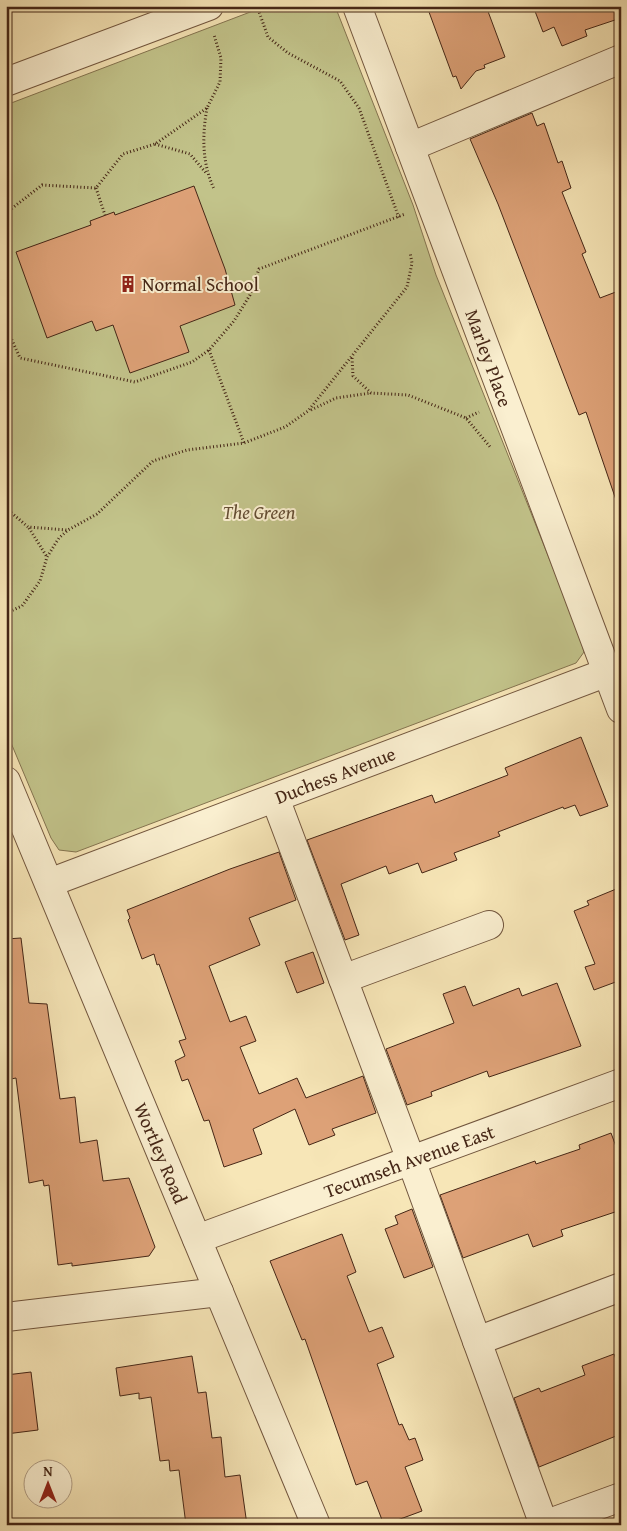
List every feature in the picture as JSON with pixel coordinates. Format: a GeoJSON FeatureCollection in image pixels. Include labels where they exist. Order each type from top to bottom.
{"type":"FeatureCollection","features":[{"type":"Feature","properties":{"kind":"street","name":"Marley Place"},"geometry":{"type":"LineString","coordinates":[[357,6],[430,201],[614,670],[621,709]]}},
{"type":"Feature","properties":{"kind":"street"},"geometry":{"type":"LineString","coordinates":[[6,82],[207,7]]}},
{"type":"Feature","properties":{"kind":"street"},"geometry":{"type":"LineString","coordinates":[[410,148],[621,60]]}},
{"type":"Feature","properties":{"kind":"street","name":"Duchess Avenue"},"geometry":{"type":"LineString","coordinates":[[49,883],[614,670]]}},
{"type":"Feature","properties":{"kind":"street","name":"Wortley Road"},"geometry":{"type":"LineString","coordinates":[[6,781],[316,1525]]}},
{"type":"Feature","properties":{"kind":"street"},"geometry":{"type":"LineString","coordinates":[[275,798],[411,1160],[544,1525],[621,1497]]}},
{"type":"Feature","properties":{"kind":"street"},"geometry":{"type":"LineString","coordinates":[[343,978],[489,925]]}},
{"type":"Feature","properties":{"kind":"street","name":"Tecumseh Avenue East"},"geometry":{"type":"LineString","coordinates":[[197,1239],[621,1083]]}},
{"type":"Feature","properties":{"kind":"street"},"geometry":{"type":"LineString","coordinates":[[477,1341],[621,1287]]}},
{"type":"Feature","properties":{"kind":"street"},"geometry":{"type":"LineString","coordinates":[[6,1317],[219,1292]]}},
{"type":"Feature","properties":{"kind":"path"},"geometry":{"type":"LineString","coordinates":[[257,6],[268,37],[288,53],[340,81],[359,108],[399,218]]}},
{"type":"Feature","properties":{"kind":"path"},"geometry":{"type":"LineString","coordinates":[[207,7],[221,58],[220,82],[207,108],[203,135],[207,174]]}},
{"type":"Feature","properties":{"kind":"path"},"geometry":{"type":"LineString","coordinates":[[96,188],[123,154],[155,144],[207,108]]}},
{"type":"Feature","properties":{"kind":"path"},"geometry":{"type":"LineString","coordinates":[[155,144],[190,154],[207,174],[214,189]]}},
{"type":"Feature","properties":{"kind":"path"},"geometry":{"type":"LineString","coordinates":[[6,213],[42,185],[96,188]]}},
{"type":"Feature","properties":{"kind":"path"},"geometry":{"type":"LineString","coordinates":[[96,188],[105,215]]}},
{"type":"Feature","properties":{"kind":"path"},"geometry":{"type":"LineString","coordinates":[[6,340],[11,338],[20,358],[136,382],[192,362],[209,350],[234,321],[250,295],[259,269],[399,218],[430,201]]}},
{"type":"Feature","properties":{"kind":"path"},"geometry":{"type":"LineString","coordinates":[[308,411],[407,287],[412,263],[410,252]]}},
{"type":"Feature","properties":{"kind":"path"},"geometry":{"type":"LineString","coordinates":[[209,350],[244,443]]}},
{"type":"Feature","properties":{"kind":"path"},"geometry":{"type":"LineString","coordinates":[[352,357],[353,376],[371,393]]}},
{"type":"Feature","properties":{"kind":"path"},"geometry":{"type":"LineString","coordinates":[[6,613],[22,606],[40,581],[47,557],[59,538],[68,530],[97,514],[153,461],[187,450],[244,443],[285,427],[308,411],[336,398],[371,393],[408,395],[466,418],[491,448],[495,457]]}},
{"type":"Feature","properties":{"kind":"path"},"geometry":{"type":"LineString","coordinates":[[6,508],[28,527],[47,557]]}},
{"type":"Feature","properties":{"kind":"path"},"geometry":{"type":"LineString","coordinates":[[28,527],[68,530]]}},
{"type":"Feature","properties":{"kind":"green space","name":"The Green"},"geometry":{"type":"Polygon","coordinates":[[[266,6],[335,6],[413,205],[436,275],[579,633],[584,652],[576,663],[76,852],[59,850],[51,838],[6,731],[6,105],[266,6]]]}},
{"type":"Feature","properties":{"kind":"building"},"geometry":{"type":"Polygon","coordinates":[[[444,6],[486,6],[505,57],[484,65],[485,68],[476,71],[461,89],[456,76],[453,77],[429,12],[444,6]]]}},
{"type":"Feature","properties":{"kind":"building"},"geometry":{"type":"Polygon","coordinates":[[[533,6],[621,6],[621,18],[585,30],[587,36],[562,46],[554,27],[543,32],[533,6]]]}},
{"type":"Feature","properties":{"kind":"building"},"geometry":{"type":"Polygon","coordinates":[[[532,113],[537,126],[544,123],[558,163],[562,161],[571,188],[562,192],[586,252],[582,254],[600,298],[621,290],[621,499],[616,500],[586,412],[579,415],[498,204],[470,139],[532,113]]]}},
{"type":"Feature","properties":{"kind":"building","name":"Normal School"},"geometry":{"type":"Polygon","coordinates":[[[194,186],[225,269],[235,305],[180,326],[189,352],[130,373],[113,325],[96,331],[92,321],[47,338],[16,252],[91,225],[90,221],[114,212],[115,215],[194,186]]]}},
{"type":"Feature","properties":{"kind":"building"},"geometry":{"type":"Polygon","coordinates":[[[581,737],[608,806],[580,816],[575,805],[564,809],[563,807],[498,832],[500,836],[454,853],[457,860],[422,873],[418,863],[389,874],[386,866],[341,884],[359,935],[345,940],[307,840],[432,795],[435,803],[508,775],[505,768],[581,737]]]}},
{"type":"Feature","properties":{"kind":"building"},"geometry":{"type":"Polygon","coordinates":[[[279,852],[296,900],[249,918],[260,945],[209,966],[230,1022],[246,1016],[256,1041],[240,1047],[259,1094],[297,1078],[306,1098],[363,1076],[376,1113],[332,1129],[335,1135],[309,1145],[295,1109],[253,1129],[262,1154],[224,1167],[209,1120],[204,1121],[188,1079],[182,1081],[175,1061],[185,1056],[179,1041],[186,1039],[159,964],[157,965],[154,954],[142,959],[128,920],[130,918],[127,910],[230,869],[279,852]]]}},
{"type":"Feature","properties":{"kind":"building"},"geometry":{"type":"Polygon","coordinates":[[[621,887],[621,980],[594,990],[585,967],[595,964],[574,911],[589,905],[587,901],[621,887]]]}},
{"type":"Feature","properties":{"kind":"building"},"geometry":{"type":"Polygon","coordinates":[[[21,938],[29,1003],[47,1004],[60,1099],[75,1097],[80,1143],[97,1140],[103,1181],[129,1178],[155,1247],[149,1256],[72,1266],[72,1263],[58,1265],[49,1185],[44,1186],[43,1180],[29,1183],[16,1078],[6,1080],[6,939],[21,938]]]}},
{"type":"Feature","properties":{"kind":"building"},"geometry":{"type":"Polygon","coordinates":[[[313,952],[324,983],[297,993],[285,962],[313,952]]]}},
{"type":"Feature","properties":{"kind":"building"},"geometry":{"type":"Polygon","coordinates":[[[557,983],[581,1046],[489,1077],[487,1071],[431,1092],[432,1096],[407,1105],[386,1049],[454,1023],[443,994],[465,986],[473,1006],[519,988],[522,996],[557,983]]]}},
{"type":"Feature","properties":{"kind":"building"},"geometry":{"type":"Polygon","coordinates":[[[611,1133],[621,1160],[621,1210],[561,1230],[563,1236],[533,1247],[528,1234],[463,1258],[440,1195],[535,1161],[536,1164],[580,1149],[579,1145],[611,1133]]]}},
{"type":"Feature","properties":{"kind":"building"},"geometry":{"type":"Polygon","coordinates":[[[412,1209],[433,1267],[404,1278],[385,1229],[398,1224],[395,1216],[412,1209]]]}},
{"type":"Feature","properties":{"kind":"building"},"geometry":{"type":"Polygon","coordinates":[[[342,1234],[356,1272],[347,1276],[369,1332],[382,1327],[394,1357],[377,1364],[399,1425],[402,1424],[409,1440],[415,1438],[423,1460],[405,1467],[422,1511],[384,1525],[367,1481],[356,1485],[305,1339],[302,1340],[270,1261],[342,1234]]]}},
{"type":"Feature","properties":{"kind":"building"},"geometry":{"type":"Polygon","coordinates":[[[614,1354],[621,1373],[621,1434],[539,1467],[514,1398],[539,1388],[541,1392],[585,1375],[582,1366],[614,1354]]]}},
{"type":"Feature","properties":{"kind":"building"},"geometry":{"type":"Polygon","coordinates":[[[192,1356],[198,1393],[206,1392],[212,1438],[221,1437],[225,1477],[240,1475],[247,1525],[186,1525],[179,1470],[170,1471],[169,1460],[160,1461],[151,1397],[139,1399],[139,1393],[120,1396],[116,1368],[192,1356]]]}},
{"type":"Feature","properties":{"kind":"building"},"geometry":{"type":"Polygon","coordinates":[[[31,1372],[38,1430],[6,1434],[6,1375],[31,1372]]]}},
{"type":"Feature","properties":{"kind":"place","name":"Normal School"},"geometry":{"type":"Point","coordinates":[128,284]}}]}
